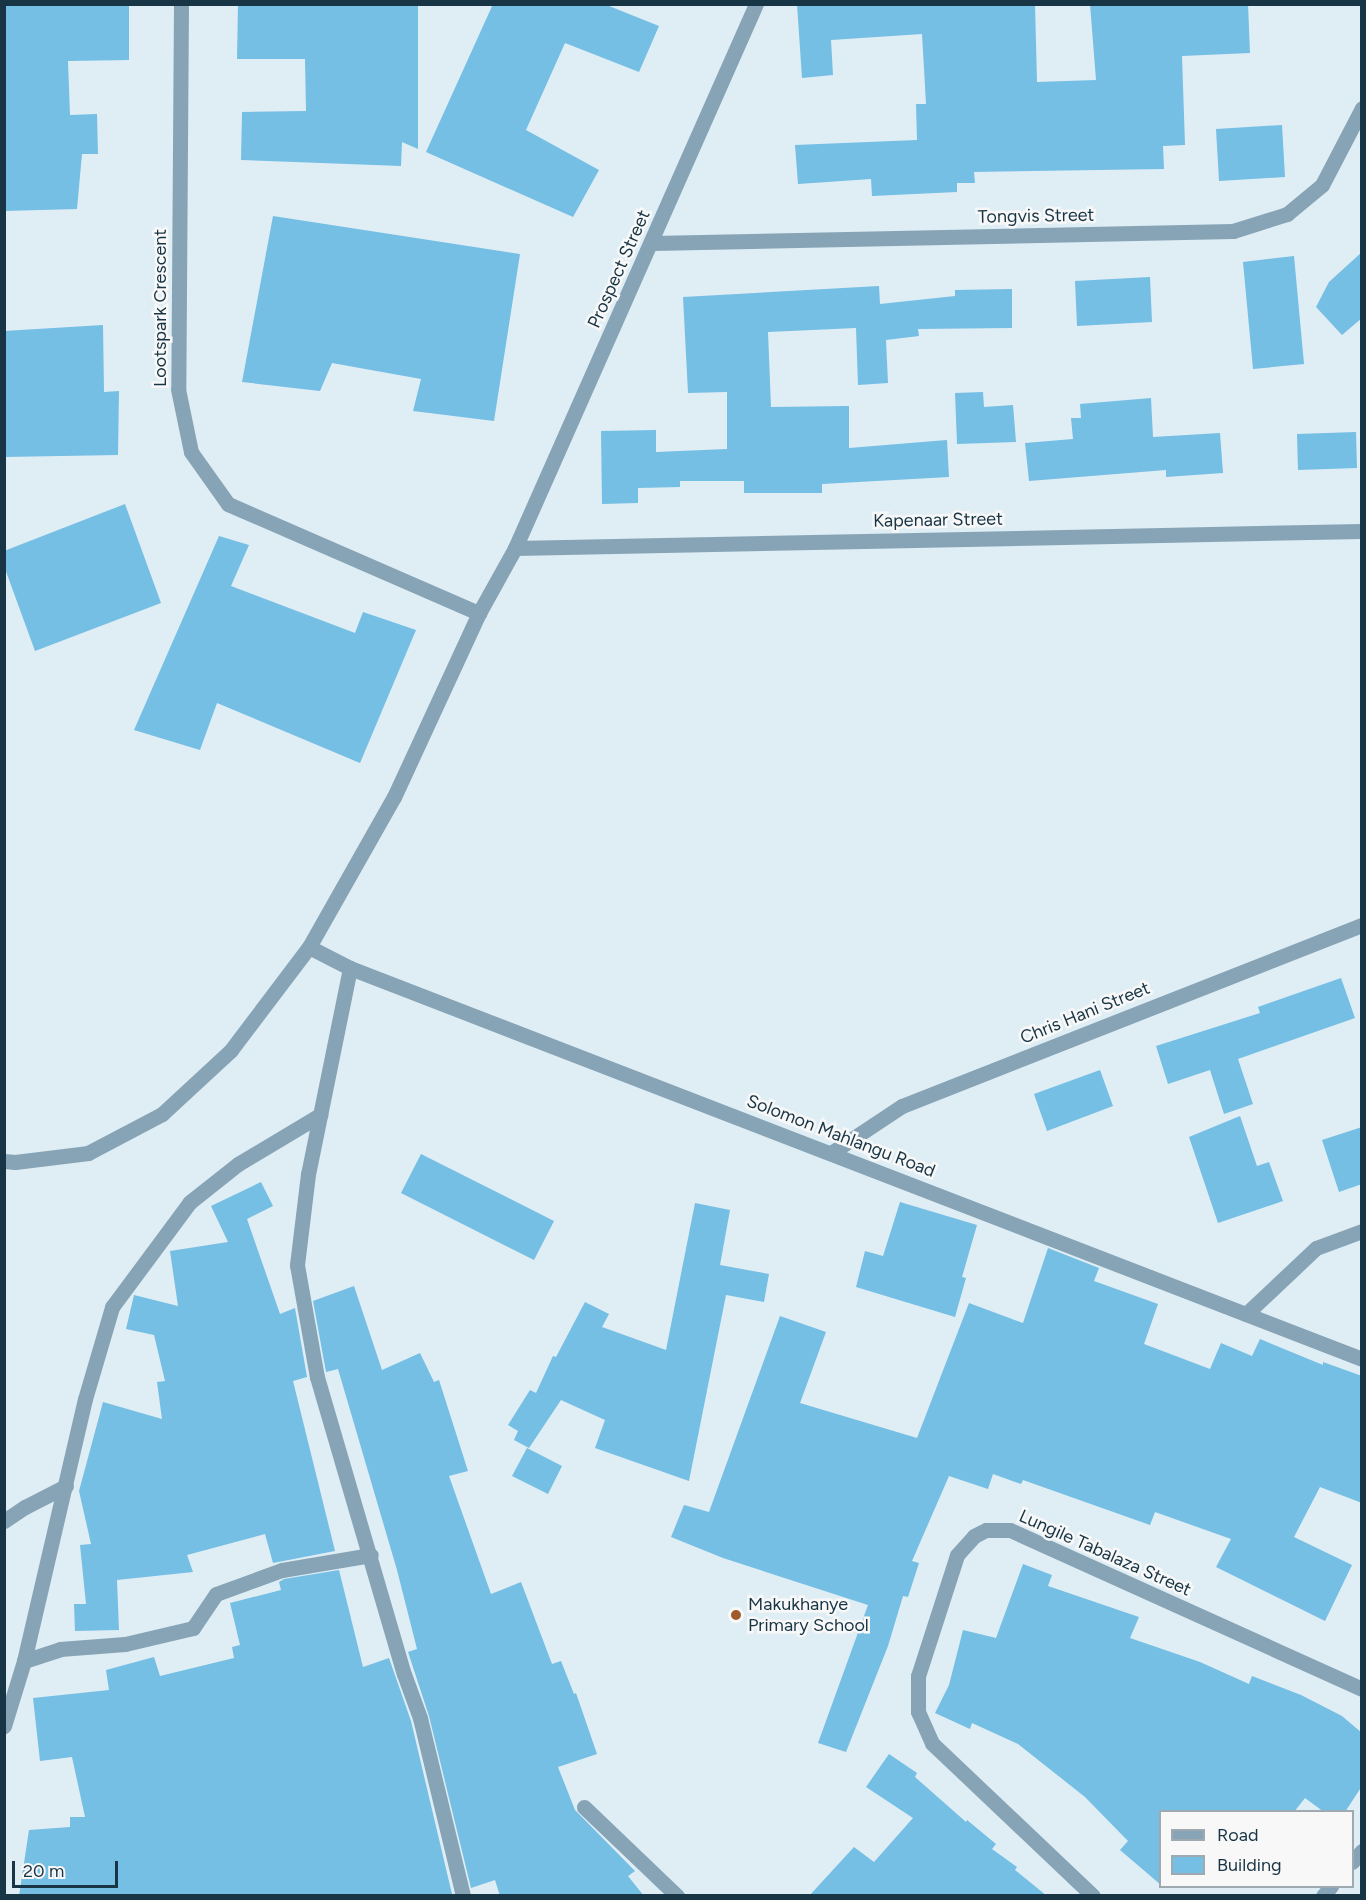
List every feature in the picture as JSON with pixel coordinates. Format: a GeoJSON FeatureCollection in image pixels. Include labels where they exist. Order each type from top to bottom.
{"type":"FeatureCollection","features":[{"type":"Feature","properties":{"kind":"street","name":"Lootspark Crescent"},"geometry":{"type":"LineString","coordinates":[[182,4],[178,389],[192,452],[228,504],[479,613]]}},
{"type":"Feature","properties":{"kind":"street","name":"Prospect Street"},"geometry":{"type":"LineString","coordinates":[[4,1161],[15,1162],[88,1153],[162,1114],[231,1050],[309,947],[394,796],[479,613],[515,548],[756,4]]}},
{"type":"Feature","properties":{"kind":"street","name":"Tongvis Street"},"geometry":{"type":"LineString","coordinates":[[652,243],[1233,231],[1287,214],[1322,185],[1362,108]]}},
{"type":"Feature","properties":{"kind":"street","name":"Kapenaar Street"},"geometry":{"type":"LineString","coordinates":[[515,548],[1362,531]]}},
{"type":"Feature","properties":{"kind":"street","name":"Chris Hani Street"},"geometry":{"type":"LineString","coordinates":[[831,1153],[902,1106],[1362,925]]}},
{"type":"Feature","properties":{"kind":"street","name":"Solomon Mahlangu Road"},"geometry":{"type":"LineString","coordinates":[[309,947],[350,968],[1362,1359]]}},
{"type":"Feature","properties":{"kind":"street"},"geometry":{"type":"LineString","coordinates":[[350,968],[308,1174],[297,1265],[317,1377],[404,1674],[420,1718],[463,1896]]}},
{"type":"Feature","properties":{"kind":"street"},"geometry":{"type":"LineString","coordinates":[[4,1726],[24,1661],[86,1399],[112,1307],[189,1202],[238,1164],[320,1115]]}},
{"type":"Feature","properties":{"kind":"street"},"geometry":{"type":"LineString","coordinates":[[1246,1314],[1316,1248],[1362,1231]]}},
{"type":"Feature","properties":{"kind":"street"},"geometry":{"type":"LineString","coordinates":[[4,1521],[25,1507],[66,1486]]}},
{"type":"Feature","properties":{"kind":"street","name":"Lungile Tabalaza Street"},"geometry":{"type":"LineString","coordinates":[[1093,1896],[932,1743],[918,1712],[918,1676],[957,1555],[974,1536],[986,1530],[1010,1530],[1362,1689]]}},
{"type":"Feature","properties":{"kind":"street"},"geometry":{"type":"LineString","coordinates":[[24,1661],[60,1649],[125,1644],[193,1628],[216,1593],[282,1570],[371,1555]]}},
{"type":"Feature","properties":{"kind":"street"},"geometry":{"type":"LineString","coordinates":[[584,1807],[677,1896]]}},
{"type":"Feature","properties":{"kind":"building"},"geometry":{"type":"Polygon","coordinates":[[[4,4],[129,4],[129,60],[68,61],[70,115],[97,114],[98,154],[82,154],[77,209],[4,211],[4,4]]]}},
{"type":"Feature","properties":{"kind":"building"},"geometry":{"type":"Polygon","coordinates":[[[238,4],[418,4],[418,149],[402,142],[401,166],[241,160],[242,112],[306,111],[305,59],[237,59],[238,4]]]}},
{"type":"Feature","properties":{"kind":"building"},"geometry":{"type":"Polygon","coordinates":[[[493,4],[604,4],[659,26],[639,72],[565,43],[526,130],[599,170],[573,217],[426,152],[493,4]]]}},
{"type":"Feature","properties":{"kind":"building"},"geometry":{"type":"Polygon","coordinates":[[[797,4],[1035,4],[1037,82],[1096,80],[1090,4],[1248,4],[1250,53],[1182,56],[1185,145],[1163,146],[1164,169],[974,172],[975,183],[957,183],[957,192],[872,196],[871,179],[798,184],[795,145],[917,140],[916,104],[926,104],[922,34],[831,40],[833,75],[802,78],[797,4]]]}},
{"type":"Feature","properties":{"kind":"building"},"geometry":{"type":"Polygon","coordinates":[[[1282,125],[1285,177],[1219,181],[1216,129],[1282,125]]]}},
{"type":"Feature","properties":{"kind":"building"},"geometry":{"type":"Polygon","coordinates":[[[273,216],[520,254],[494,421],[413,411],[421,379],[332,363],[320,391],[242,382],[273,216]]]}},
{"type":"Feature","properties":{"kind":"building"},"geometry":{"type":"Polygon","coordinates":[[[1362,252],[1362,318],[1342,335],[1316,307],[1329,282],[1362,252]]]}},
{"type":"Feature","properties":{"kind":"building"},"geometry":{"type":"Polygon","coordinates":[[[1294,256],[1304,364],[1253,369],[1243,262],[1294,256]]]}},
{"type":"Feature","properties":{"kind":"building"},"geometry":{"type":"Polygon","coordinates":[[[1150,277],[1152,322],[1077,326],[1075,281],[1150,277]]]}},
{"type":"Feature","properties":{"kind":"building"},"geometry":{"type":"Polygon","coordinates":[[[879,286],[880,304],[955,296],[955,290],[1012,289],[1012,328],[918,329],[919,336],[886,340],[888,383],[858,385],[856,328],[768,332],[771,407],[849,406],[849,448],[947,440],[949,477],[822,484],[822,493],[744,493],[744,481],[680,481],[680,487],[638,488],[638,503],[602,504],[601,431],[656,430],[656,452],[727,449],[727,392],[688,393],[683,297],[879,286]]]}},
{"type":"Feature","properties":{"kind":"building"},"geometry":{"type":"Polygon","coordinates":[[[103,325],[104,392],[119,391],[118,455],[4,457],[4,331],[103,325]]]}},
{"type":"Feature","properties":{"kind":"building"},"geometry":{"type":"Polygon","coordinates":[[[983,392],[984,407],[1013,405],[1016,442],[957,444],[955,393],[983,392]]]}},
{"type":"Feature","properties":{"kind":"building"},"geometry":{"type":"Polygon","coordinates":[[[1151,398],[1153,437],[1220,433],[1223,473],[1166,477],[1166,470],[1029,481],[1025,443],[1073,439],[1071,418],[1081,418],[1080,404],[1151,398]]]}},
{"type":"Feature","properties":{"kind":"building"},"geometry":{"type":"Polygon","coordinates":[[[1356,432],[1357,468],[1298,470],[1297,434],[1356,432]]]}},
{"type":"Feature","properties":{"kind":"building"},"geometry":{"type":"Polygon","coordinates":[[[125,504],[161,603],[35,651],[4,566],[4,551],[125,504]]]}},
{"type":"Feature","properties":{"kind":"building"},"geometry":{"type":"Polygon","coordinates":[[[219,536],[249,545],[231,586],[355,633],[363,612],[416,630],[360,763],[217,703],[200,750],[134,730],[219,536]]]}},
{"type":"Feature","properties":{"kind":"building"},"geometry":{"type":"Polygon","coordinates":[[[1341,978],[1355,1018],[1238,1059],[1253,1104],[1224,1114],[1210,1070],[1168,1084],[1156,1046],[1260,1013],[1258,1007],[1341,978]]]}},
{"type":"Feature","properties":{"kind":"building"},"geometry":{"type":"Polygon","coordinates":[[[1100,1070],[1113,1106],[1047,1131],[1034,1094],[1100,1070]]]}},
{"type":"Feature","properties":{"kind":"building"},"geometry":{"type":"Polygon","coordinates":[[[1240,1116],[1257,1166],[1269,1162],[1283,1201],[1218,1223],[1189,1137],[1240,1116]]]}},
{"type":"Feature","properties":{"kind":"building"},"geometry":{"type":"Polygon","coordinates":[[[1362,1127],[1362,1184],[1339,1192],[1322,1140],[1362,1127]]]}},
{"type":"Feature","properties":{"kind":"building"},"geometry":{"type":"Polygon","coordinates":[[[421,1154],[554,1221],[534,1260],[401,1193],[421,1154]]]}},
{"type":"Feature","properties":{"kind":"building"},"geometry":{"type":"Polygon","coordinates":[[[261,1182],[273,1206],[247,1219],[280,1314],[295,1308],[307,1377],[293,1381],[335,1551],[273,1563],[265,1534],[187,1555],[193,1572],[117,1580],[119,1630],[75,1631],[74,1604],[86,1604],[80,1545],[91,1544],[79,1491],[103,1402],[162,1419],[157,1382],[165,1381],[154,1335],[126,1329],[134,1295],[178,1306],[170,1251],[228,1242],[211,1206],[261,1182]]]}},
{"type":"Feature","properties":{"kind":"building"},"geometry":{"type":"Polygon","coordinates":[[[900,1202],[977,1225],[962,1277],[966,1278],[955,1317],[856,1287],[865,1251],[883,1256],[900,1202]]]}},
{"type":"Feature","properties":{"kind":"building"},"geometry":{"type":"Polygon","coordinates":[[[695,1203],[730,1210],[720,1265],[769,1274],[764,1302],[726,1295],[689,1481],[595,1448],[605,1420],[561,1400],[529,1448],[514,1440],[518,1431],[508,1425],[530,1390],[536,1393],[553,1356],[556,1357],[585,1302],[609,1314],[602,1327],[666,1350],[695,1203]]]}},
{"type":"Feature","properties":{"kind":"building"},"geometry":{"type":"Polygon","coordinates":[[[1048,1248],[1099,1268],[1094,1281],[1158,1304],[1144,1344],[1210,1369],[1221,1343],[1252,1356],[1260,1339],[1323,1365],[1323,1362],[1362,1376],[1362,1503],[1320,1487],[1294,1537],[1352,1565],[1325,1621],[1216,1567],[1231,1539],[1155,1512],[1150,1525],[1023,1480],[1021,1484],[993,1474],[988,1489],[949,1476],[912,1561],[919,1563],[908,1597],[903,1596],[888,1646],[846,1752],[818,1743],[868,1605],[723,1558],[671,1537],[684,1505],[709,1512],[780,1316],[826,1332],[800,1403],[917,1438],[969,1303],[1023,1323],[1048,1248]]]}},
{"type":"Feature","properties":{"kind":"building"},"geometry":{"type":"Polygon","coordinates":[[[354,1286],[382,1370],[420,1353],[434,1382],[439,1380],[468,1471],[449,1476],[491,1594],[521,1582],[552,1664],[561,1661],[574,1694],[576,1693],[597,1754],[558,1767],[575,1810],[635,1871],[628,1876],[644,1896],[500,1896],[495,1880],[471,1888],[429,1716],[408,1652],[417,1649],[397,1570],[338,1369],[326,1372],[313,1301],[354,1286]]]}},
{"type":"Feature","properties":{"kind":"building"},"geometry":{"type":"Polygon","coordinates":[[[527,1448],[562,1466],[548,1494],[512,1476],[527,1448]]]}},
{"type":"Feature","properties":{"kind":"building"},"geometry":{"type":"Polygon","coordinates":[[[1023,1564],[1052,1575],[1048,1586],[1139,1617],[1130,1638],[1200,1662],[1249,1684],[1252,1676],[1301,1695],[1342,1716],[1362,1733],[1362,1786],[1346,1810],[1321,1810],[1305,1798],[1296,1810],[1159,1810],[1159,1883],[1120,1850],[1128,1841],[1085,1797],[1018,1744],[972,1723],[970,1729],[935,1713],[949,1685],[963,1630],[996,1638],[1023,1564]]]}},
{"type":"Feature","properties":{"kind":"building"},"geometry":{"type":"Polygon","coordinates":[[[339,1570],[363,1667],[389,1658],[411,1721],[452,1894],[19,1896],[29,1830],[70,1827],[70,1817],[85,1817],[72,1757],[40,1761],[33,1698],[109,1690],[106,1670],[154,1657],[160,1676],[234,1658],[232,1647],[240,1645],[230,1603],[281,1590],[279,1582],[284,1579],[339,1570]]]}},
{"type":"Feature","properties":{"kind":"building"},"geometry":{"type":"Polygon","coordinates":[[[889,1754],[917,1773],[915,1777],[966,1822],[967,1820],[996,1844],[992,1849],[1017,1867],[1015,1870],[1047,1896],[809,1896],[854,1847],[874,1862],[913,1818],[866,1787],[889,1754]]]}},
{"type":"Feature","properties":{"kind":"place","name":"Makukhanye Primary School"},"geometry":{"type":"Point","coordinates":[736,1615]}}]}
